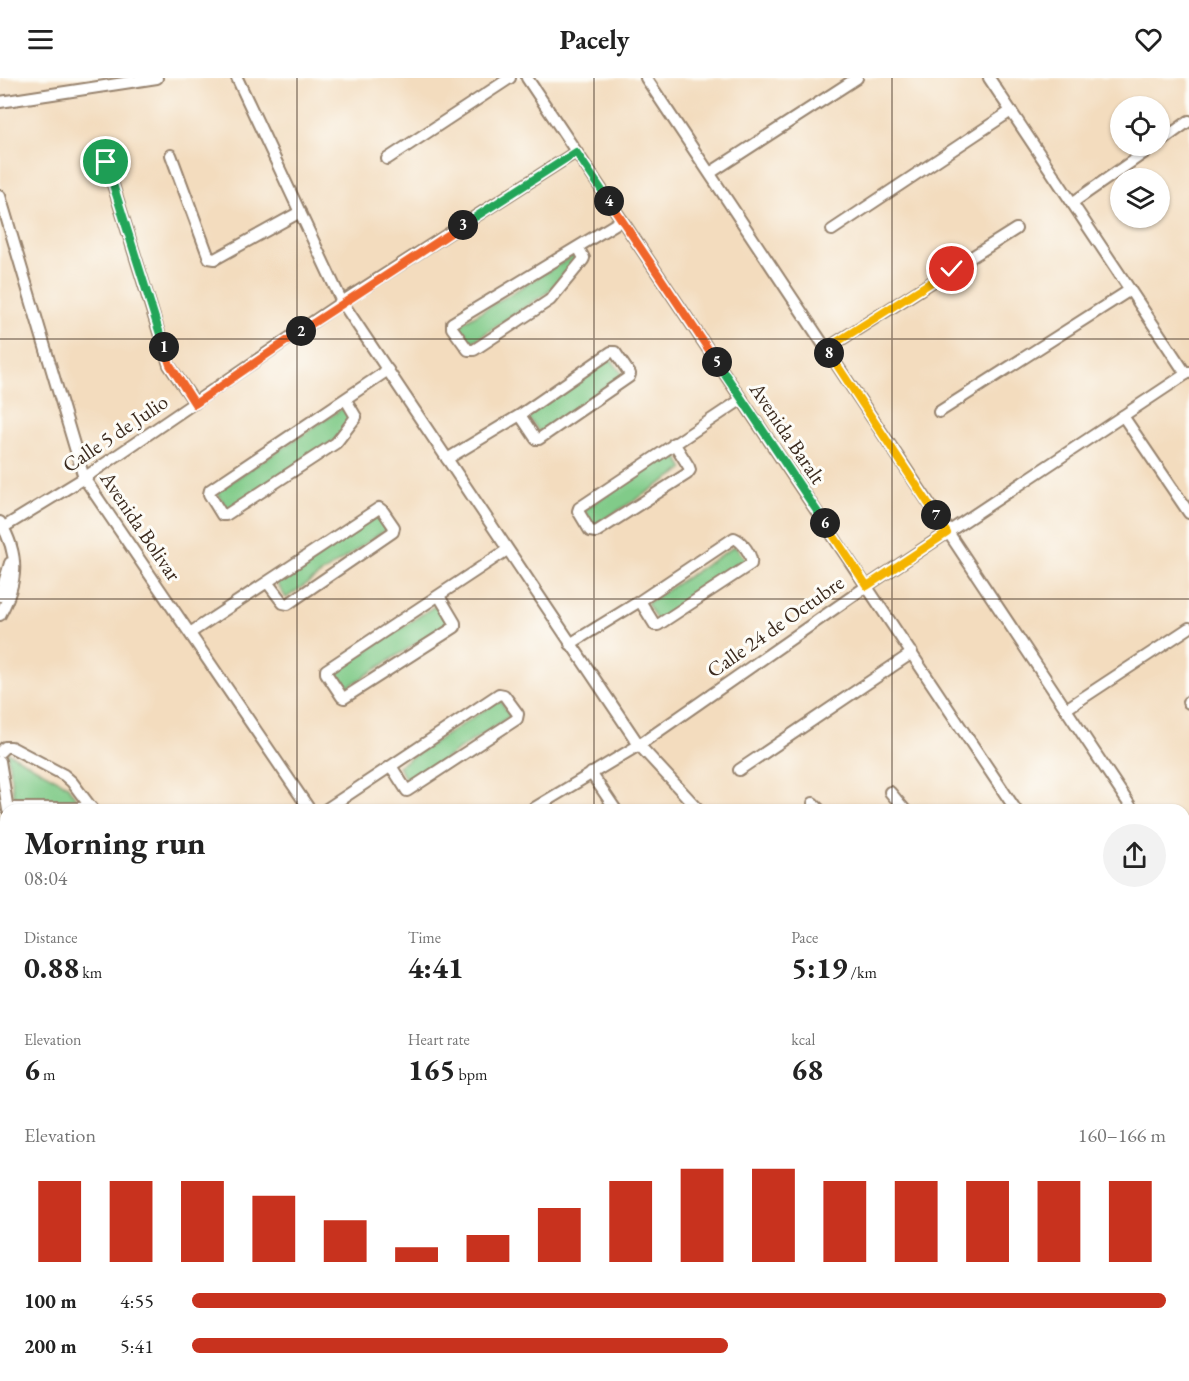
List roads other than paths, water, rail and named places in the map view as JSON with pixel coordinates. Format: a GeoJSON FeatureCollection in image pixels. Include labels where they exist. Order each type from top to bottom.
{"type":"FeatureCollection","features":[{"type":"Feature","properties":{"kind":"street"},"geometry":{"type":"LineString","coordinates":[[0,102],[158,78]]}},
{"type":"Feature","properties":{"kind":"street"},"geometry":{"type":"LineString","coordinates":[[237,78],[342,302],[639,745],[693,804]]}},
{"type":"Feature","properties":{"kind":"street"},"geometry":{"type":"LineString","coordinates":[[387,159],[510,78]]}},
{"type":"Feature","properties":{"kind":"street","name":"Avenida Baralt"},"geometry":{"type":"LineString","coordinates":[[527,78],[1012,804]]}},
{"type":"Feature","properties":{"kind":"street"},"geometry":{"type":"LineString","coordinates":[[646,78],[1129,804]]}},
{"type":"Feature","properties":{"kind":"street"},"geometry":{"type":"LineString","coordinates":[[710,173],[857,78]]}},
{"type":"Feature","properties":{"kind":"street"},"geometry":{"type":"LineString","coordinates":[[989,78],[1187,373]]}},
{"type":"Feature","properties":{"kind":"street"},"geometry":{"type":"LineString","coordinates":[[832,231],[1011,111]]}},
{"type":"Feature","properties":{"kind":"street"},"geometry":{"type":"LineString","coordinates":[[1170,135],[1189,121]]}},
{"type":"Feature","properties":{"kind":"street","name":"Calle 5 de Julio"},"geometry":{"type":"LineString","coordinates":[[2,524],[84,478],[342,302],[576,152]]}},
{"type":"Feature","properties":{"kind":"street"},"geometry":{"type":"LineString","coordinates":[[171,155],[209,258],[215,259],[300,212]]}},
{"type":"Feature","properties":{"kind":"street"},"geometry":{"type":"LineString","coordinates":[[1072,203],[1140,156]]}},
{"type":"Feature","properties":{"kind":"street"},"geometry":{"type":"LineString","coordinates":[[106,162],[170,365],[195,404]]}},
{"type":"Feature","properties":{"kind":"street","name":"Avenida Bolivar"},"geometry":{"type":"LineString","coordinates":[[0,196],[84,478],[306,804]]}},
{"type":"Feature","properties":{"kind":"street"},"geometry":{"type":"LineString","coordinates":[[578,247],[583,260],[550,300],[474,350],[468,350],[452,328],[452,323],[622,220]]}},
{"type":"Feature","properties":{"kind":"street"},"geometry":{"type":"LineString","coordinates":[[826,349],[1016,229]]}},
{"type":"Feature","properties":{"kind":"street"},"geometry":{"type":"LineString","coordinates":[[939,412],[1130,290]]}},
{"type":"Feature","properties":{"kind":"street"},"geometry":{"type":"LineString","coordinates":[[447,459],[520,415],[611,352],[615,352],[630,374],[629,378],[539,439],[536,439],[520,415]]}},
{"type":"Feature","properties":{"kind":"street"},"geometry":{"type":"LineString","coordinates":[[346,400],[356,417],[336,443],[226,515],[222,515],[209,494],[210,490],[346,400],[387,370]]}},
{"type":"Feature","properties":{"kind":"street","name":"Calle 24 de Octubre"},"geometry":{"type":"LineString","coordinates":[[541,804],[639,745],[867,586],[1187,373]]}},
{"type":"Feature","properties":{"kind":"street"},"geometry":{"type":"LineString","coordinates":[[674,443],[689,466],[687,474],[596,532],[590,531],[578,511],[579,508],[674,443],[741,399]]}},
{"type":"Feature","properties":{"kind":"street"},"geometry":{"type":"LineString","coordinates":[[1123,416],[1185,499],[1189,513]]}},
{"type":"Feature","properties":{"kind":"street"},"geometry":{"type":"LineString","coordinates":[[190,633],[267,582],[379,508],[394,527],[393,532],[288,604],[283,603],[267,582]]}},
{"type":"Feature","properties":{"kind":"street"},"geometry":{"type":"LineString","coordinates":[[0,615],[10,596],[15,578],[12,551],[2,524]]}},
{"type":"Feature","properties":{"kind":"street"},"geometry":{"type":"LineString","coordinates":[[570,644],[640,601],[734,538],[738,539],[752,559],[751,564],[658,626],[655,625],[640,601]]}},
{"type":"Feature","properties":{"kind":"street"},"geometry":{"type":"LineString","coordinates":[[439,597],[455,623],[455,627],[344,698],[342,697],[326,670],[507,550]]}},
{"type":"Feature","properties":{"kind":"street"},"geometry":{"type":"LineString","coordinates":[[0,596],[7,579],[12,551]]}},
{"type":"Feature","properties":{"kind":"street"},"geometry":{"type":"LineString","coordinates":[[1066,709],[1189,628]]}},
{"type":"Feature","properties":{"kind":"street"},"geometry":{"type":"LineString","coordinates":[[739,770],[912,653]]}},
{"type":"Feature","properties":{"kind":"street"},"geometry":{"type":"LineString","coordinates":[[334,804],[391,766],[499,694],[504,695],[518,714],[517,719],[409,790],[405,790],[391,766]]}},
{"type":"Feature","properties":{"kind":"street"},"geometry":{"type":"LineString","coordinates":[[0,752],[5,747],[11,747],[64,775],[89,804]]}},
{"type":"Feature","properties":{"kind":"street"},"geometry":{"type":"LineString","coordinates":[[0,761],[7,804]]}},
{"type":"Feature","properties":{"kind":"street"},"geometry":{"type":"LineString","coordinates":[[591,773],[612,804]]}},
{"type":"Feature","properties":{"kind":"street"},"geometry":{"type":"LineString","coordinates":[[890,792],[900,804]]}}]}
